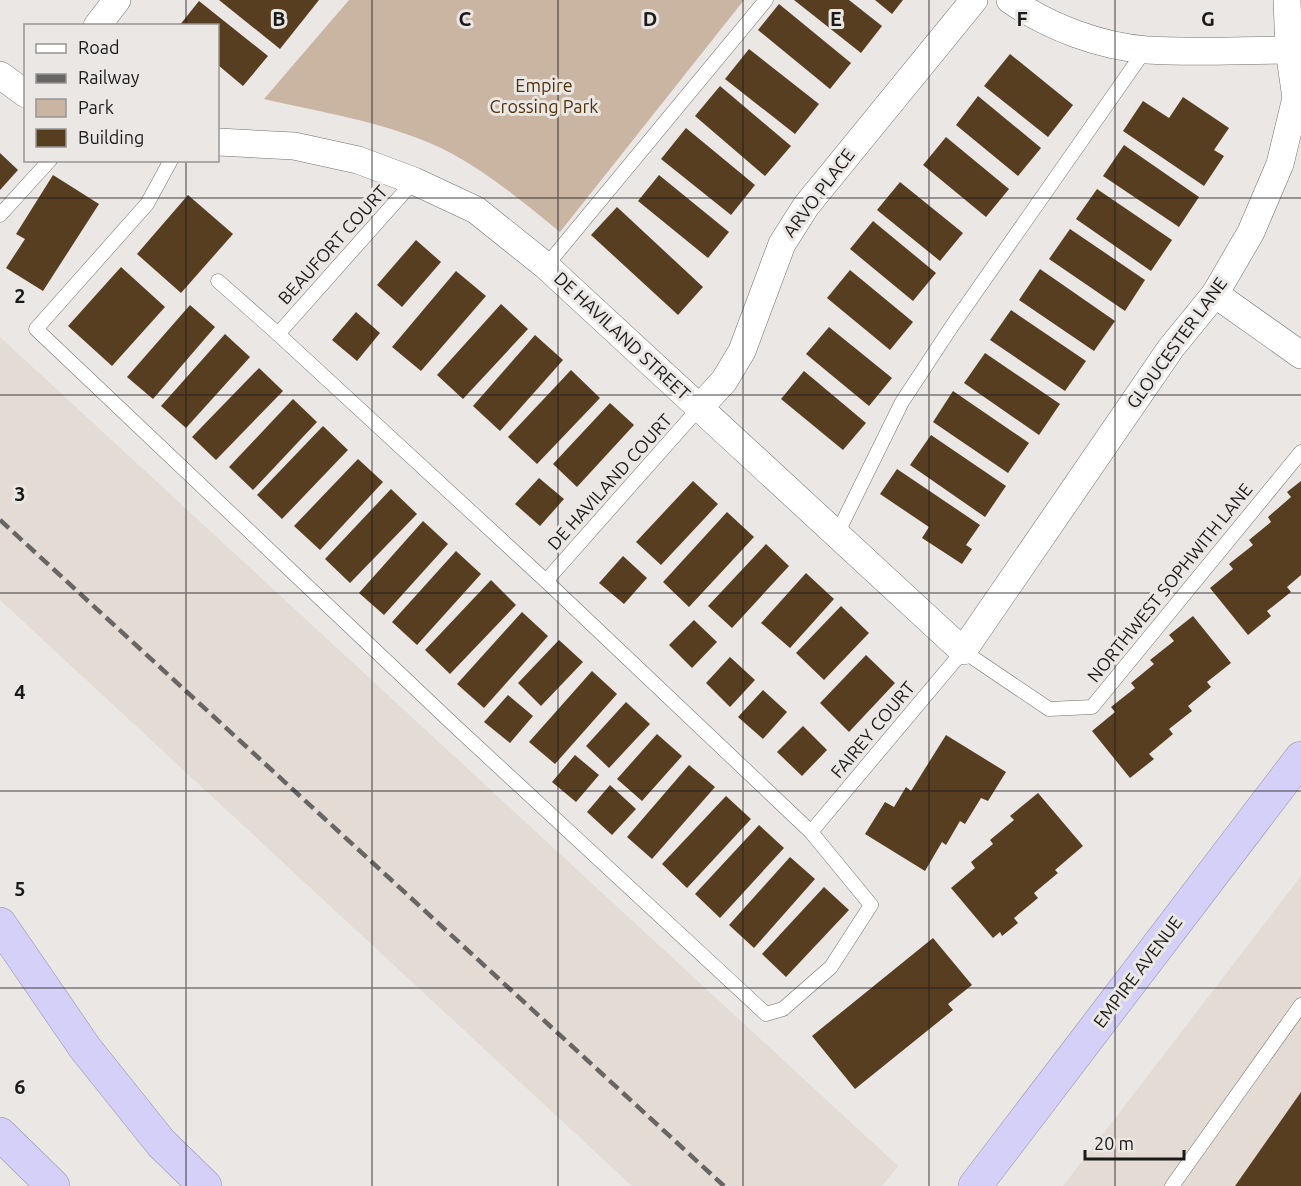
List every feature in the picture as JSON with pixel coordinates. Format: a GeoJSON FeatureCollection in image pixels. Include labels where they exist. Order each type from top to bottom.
{"type":"FeatureCollection","features":[{"type":"Feature","properties":{"kind":"highway","name":"EMPIRE AVENUE"},"geometry":{"type":"LineString","coordinates":[[975,1186],[1301,758]]}},
{"type":"Feature","properties":{"kind":"highway"},"geometry":{"type":"LineString","coordinates":[[0,924],[85,1048],[161,1143],[205,1186]]}},
{"type":"Feature","properties":{"kind":"highway"},"geometry":{"type":"LineString","coordinates":[[0,1134],[53,1186]]}},
{"type":"Feature","properties":{"kind":"street"},"geometry":{"type":"LineString","coordinates":[[99,24],[117,0]]}},
{"type":"Feature","properties":{"kind":"street","name":"ARVO PLACE"},"geometry":{"type":"LineString","coordinates":[[700,407],[724,381],[741,351],[782,244],[806,206],[974,0]]}},
{"type":"Feature","properties":{"kind":"street"},"geometry":{"type":"LineString","coordinates":[[1010,0],[1030,14],[1088,39],[1145,50],[1288,50]]}},
{"type":"Feature","properties":{"kind":"street","name":"GLOUCESTER LANE"},"geometry":{"type":"LineString","coordinates":[[963,651],[1171,348],[1215,294],[1251,232],[1280,164],[1296,98],[1288,50],[1287,0]]}},
{"type":"Feature","properties":{"kind":"street"},"geometry":{"type":"LineString","coordinates":[[0,75],[24,93]]}},
{"type":"Feature","properties":{"kind":"street","name":"DE HAVILAND STREET"},"geometry":{"type":"LineString","coordinates":[[219,142],[294,146],[358,160],[414,181],[476,210],[546,266],[963,651]]}},
{"type":"Feature","properties":{"kind":"street"},"geometry":{"type":"LineString","coordinates":[[1215,294],[1301,355]]}},
{"type":"Feature","properties":{"kind":"lane"},"geometry":{"type":"LineString","coordinates":[[546,266],[766,0]]}},
{"type":"Feature","properties":{"kind":"lane"},"geometry":{"type":"LineString","coordinates":[[836,536],[902,402],[952,326],[1145,50]]}},
{"type":"Feature","properties":{"kind":"lane"},"geometry":{"type":"LineString","coordinates":[[0,215],[48,162]]}},
{"type":"Feature","properties":{"kind":"lane"},"geometry":{"type":"LineString","coordinates":[[170,162],[147,204],[36,329],[455,726],[766,1014],[783,1009],[831,967],[871,904],[812,832],[546,581],[218,281]]}},
{"type":"Feature","properties":{"kind":"lane","name":"BEAUFORT COURT"},"geometry":{"type":"LineString","coordinates":[[278,334],[414,181]]}},
{"type":"Feature","properties":{"kind":"lane","name":"DE HAVILAND COURT"},"geometry":{"type":"LineString","coordinates":[[546,581],[700,407]]}},
{"type":"Feature","properties":{"kind":"lane","name":"NORTHWEST SOPHWITH LANE"},"geometry":{"type":"LineString","coordinates":[[963,651],[1049,709],[1092,707],[1301,452]]}},
{"type":"Feature","properties":{"kind":"lane","name":"FAIREY COURT"},"geometry":{"type":"LineString","coordinates":[[812,832],[963,651]]}},
{"type":"Feature","properties":{"kind":"lane"},"geometry":{"type":"LineString","coordinates":[[1172,1186],[1301,1005]]}},
{"type":"Feature","properties":{"kind":"shaded area"},"geometry":{"type":"Polygon","coordinates":[[[0,337],[898,1166],[882,1186],[632,1186],[0,600],[0,337]]]}},
{"type":"Feature","properties":{"kind":"shaded area"},"geometry":{"type":"Polygon","coordinates":[[[1301,876],[1301,1186],[1063,1186],[1301,876]]]}},
{"type":"Feature","properties":{"kind":"green space","name":"Empire Crossing Park"},"geometry":{"type":"Polygon","coordinates":[[[349,0],[744,0],[560,232],[515,196],[450,152],[412,136],[370,123],[264,99],[349,0]]]}},
{"type":"Feature","properties":{"kind":"building"},"geometry":{"type":"Polygon","coordinates":[[[219,0],[319,0],[280,49],[219,0]]]}},
{"type":"Feature","properties":{"kind":"building"},"geometry":{"type":"Polygon","coordinates":[[[794,0],[849,0],[882,26],[861,53],[794,0]]]}},
{"type":"Feature","properties":{"kind":"building"},"geometry":{"type":"Polygon","coordinates":[[[875,0],[903,0],[892,14],[875,0]]]}},
{"type":"Feature","properties":{"kind":"building"},"geometry":{"type":"Polygon","coordinates":[[[199,1],[268,56],[243,86],[219,66],[219,24],[181,24],[199,1]]]}},
{"type":"Feature","properties":{"kind":"building"},"geometry":{"type":"Polygon","coordinates":[[[779,4],[851,63],[830,89],[758,30],[779,4]]]}},
{"type":"Feature","properties":{"kind":"building"},"geometry":{"type":"Polygon","coordinates":[[[749,49],[819,104],[795,134],[725,79],[749,49]]]}},
{"type":"Feature","properties":{"kind":"building"},"geometry":{"type":"Polygon","coordinates":[[[1010,54],[1073,105],[1048,137],[984,86],[1010,54]]]}},
{"type":"Feature","properties":{"kind":"building"},"geometry":{"type":"Polygon","coordinates":[[[720,86],[791,146],[765,176],[695,116],[720,86]]]}},
{"type":"Feature","properties":{"kind":"building"},"geometry":{"type":"Polygon","coordinates":[[[978,96],[1041,148],[1018,176],[956,125],[978,96]]]}},
{"type":"Feature","properties":{"kind":"building"},"geometry":{"type":"Polygon","coordinates":[[[1183,97],[1229,128],[1214,150],[1224,156],[1204,186],[1123,131],[1143,101],[1169,118],[1183,97]]]}},
{"type":"Feature","properties":{"kind":"building"},"geometry":{"type":"Polygon","coordinates":[[[686,128],[755,185],[731,215],[661,159],[686,128]]]}},
{"type":"Feature","properties":{"kind":"building"},"geometry":{"type":"Polygon","coordinates":[[[946,137],[1009,189],[986,217],[923,165],[946,137]]]}},
{"type":"Feature","properties":{"kind":"building"},"geometry":{"type":"Polygon","coordinates":[[[1124,145],[1199,197],[1179,227],[1103,176],[1124,145]]]}},
{"type":"Feature","properties":{"kind":"building"},"geometry":{"type":"Polygon","coordinates":[[[0,153],[18,170],[0,190],[0,153]]]}},
{"type":"Feature","properties":{"kind":"building"},"geometry":{"type":"Polygon","coordinates":[[[53,175],[99,204],[43,291],[6,268],[25,239],[16,234],[53,175]]]}},
{"type":"Feature","properties":{"kind":"building"},"geometry":{"type":"Polygon","coordinates":[[[659,175],[729,232],[708,258],[638,201],[659,175]]]}},
{"type":"Feature","properties":{"kind":"building"},"geometry":{"type":"Polygon","coordinates":[[[900,182],[963,233],[940,261],[877,210],[900,182]]]}},
{"type":"Feature","properties":{"kind":"building"},"geometry":{"type":"Polygon","coordinates":[[[1097,189],[1172,240],[1151,271],[1076,219],[1097,189]]]}},
{"type":"Feature","properties":{"kind":"building"},"geometry":{"type":"Polygon","coordinates":[[[188,195],[233,234],[181,293],[137,254],[188,195]]]}},
{"type":"Feature","properties":{"kind":"building"},"geometry":{"type":"Polygon","coordinates":[[[617,207],[703,287],[678,315],[591,235],[617,207]]]}},
{"type":"Feature","properties":{"kind":"building"},"geometry":{"type":"Polygon","coordinates":[[[873,221],[936,273],[913,301],[850,249],[873,221]]]}},
{"type":"Feature","properties":{"kind":"building"},"geometry":{"type":"Polygon","coordinates":[[[1070,229],[1145,280],[1125,311],[1049,259],[1070,229]]]}},
{"type":"Feature","properties":{"kind":"building"},"geometry":{"type":"Polygon","coordinates":[[[416,240],[441,262],[402,307],[377,285],[416,240]]]}},
{"type":"Feature","properties":{"kind":"building"},"geometry":{"type":"Polygon","coordinates":[[[121,267],[165,307],[112,366],[68,326],[121,267]]]}},
{"type":"Feature","properties":{"kind":"building"},"geometry":{"type":"Polygon","coordinates":[[[1040,269],[1115,321],[1094,351],[1019,300],[1040,269]]]}},
{"type":"Feature","properties":{"kind":"building"},"geometry":{"type":"Polygon","coordinates":[[[850,270],[913,322],[890,350],[827,298],[850,270]]]}},
{"type":"Feature","properties":{"kind":"building"},"geometry":{"type":"Polygon","coordinates":[[[456,271],[486,296],[421,371],[392,347],[456,271]]]}},
{"type":"Feature","properties":{"kind":"building"},"geometry":{"type":"Polygon","coordinates":[[[501,304],[528,329],[463,399],[437,375],[501,304]]]}},
{"type":"Feature","properties":{"kind":"building"},"geometry":{"type":"Polygon","coordinates":[[[190,305],[215,327],[153,399],[127,377],[190,305]]]}},
{"type":"Feature","properties":{"kind":"building"},"geometry":{"type":"Polygon","coordinates":[[[1011,310],[1086,361],[1065,391],[990,340],[1011,310]]]}},
{"type":"Feature","properties":{"kind":"building"},"geometry":{"type":"Polygon","coordinates":[[[356,312],[380,333],[357,361],[332,340],[356,312]]]}},
{"type":"Feature","properties":{"kind":"building"},"geometry":{"type":"Polygon","coordinates":[[[829,327],[892,378],[869,406],[806,354],[829,327]]]}},
{"type":"Feature","properties":{"kind":"building"},"geometry":{"type":"Polygon","coordinates":[[[225,334],[250,357],[186,428],[161,406],[225,334]]]}},
{"type":"Feature","properties":{"kind":"building"},"geometry":{"type":"Polygon","coordinates":[[[535,335],[563,360],[500,431],[473,406],[535,335]]]}},
{"type":"Feature","properties":{"kind":"building"},"geometry":{"type":"Polygon","coordinates":[[[985,353],[1060,404],[1039,435],[964,383],[985,353]]]}},
{"type":"Feature","properties":{"kind":"building"},"geometry":{"type":"Polygon","coordinates":[[[259,368],[283,391],[216,460],[192,437],[259,368]]]}},
{"type":"Feature","properties":{"kind":"building"},"geometry":{"type":"Polygon","coordinates":[[[571,370],[600,398],[537,464],[508,437],[571,370]]]}},
{"type":"Feature","properties":{"kind":"building"},"geometry":{"type":"Polygon","coordinates":[[[804,371],[866,423],[843,450],[781,399],[804,371]]]}},
{"type":"Feature","properties":{"kind":"building"},"geometry":{"type":"Polygon","coordinates":[[[953,391],[1029,443],[1008,473],[933,422],[953,391]]]}},
{"type":"Feature","properties":{"kind":"building"},"geometry":{"type":"Polygon","coordinates":[[[293,399],[317,422],[253,490],[229,467],[293,399]]]}},
{"type":"Feature","properties":{"kind":"building"},"geometry":{"type":"Polygon","coordinates":[[[610,403],[634,425],[577,487],[553,464],[610,403]]]}},
{"type":"Feature","properties":{"kind":"building"},"geometry":{"type":"Polygon","coordinates":[[[323,426],[348,450],[282,519],[257,495],[323,426]]]}},
{"type":"Feature","properties":{"kind":"building"},"geometry":{"type":"Polygon","coordinates":[[[931,435],[1006,486],[985,517],[910,465],[931,435]]]}},
{"type":"Feature","properties":{"kind":"building"},"geometry":{"type":"Polygon","coordinates":[[[358,459],[383,482],[320,550],[294,526],[358,459]]]}},
{"type":"Feature","properties":{"kind":"building"},"geometry":{"type":"Polygon","coordinates":[[[897,469],[980,525],[966,545],[972,549],[962,564],[922,538],[929,527],[880,494],[897,469]]]}},
{"type":"Feature","properties":{"kind":"building"},"geometry":{"type":"Polygon","coordinates":[[[539,478],[564,499],[540,526],[515,504],[539,478]]]}},
{"type":"Feature","properties":{"kind":"building"},"geometry":{"type":"Polygon","coordinates":[[[693,481],[718,504],[661,565],[636,542],[693,481]]]}},
{"type":"Feature","properties":{"kind":"building"},"geometry":{"type":"Polygon","coordinates":[[[1301,481],[1301,575],[1287,587],[1291,592],[1267,611],[1271,616],[1248,635],[1210,588],[1233,569],[1229,564],[1253,545],[1249,540],[1271,522],[1268,517],[1291,497],[1287,492],[1301,481]]]}},
{"type":"Feature","properties":{"kind":"building"},"geometry":{"type":"Polygon","coordinates":[[[391,489],[417,514],[350,583],[325,559],[391,489]]]}},
{"type":"Feature","properties":{"kind":"building"},"geometry":{"type":"Polygon","coordinates":[[[727,512],[754,537],[689,607],[663,582],[727,512]]]}},
{"type":"Feature","properties":{"kind":"building"},"geometry":{"type":"Polygon","coordinates":[[[423,521],[448,544],[384,615],[359,593],[423,521]]]}},
{"type":"Feature","properties":{"kind":"building"},"geometry":{"type":"Polygon","coordinates":[[[766,544],[789,566],[732,628],[708,606],[766,544]]]}},
{"type":"Feature","properties":{"kind":"building"},"geometry":{"type":"Polygon","coordinates":[[[456,551],[481,574],[417,645],[392,622],[456,551]]]}},
{"type":"Feature","properties":{"kind":"building"},"geometry":{"type":"Polygon","coordinates":[[[623,556],[647,578],[624,604],[599,583],[623,556]]]}},
{"type":"Feature","properties":{"kind":"building"},"geometry":{"type":"Polygon","coordinates":[[[806,573],[834,599],[790,648],[761,623],[806,573]]]}},
{"type":"Feature","properties":{"kind":"building"},"geometry":{"type":"Polygon","coordinates":[[[491,580],[516,605],[450,674],[425,650],[491,580]]]}},
{"type":"Feature","properties":{"kind":"building"},"geometry":{"type":"Polygon","coordinates":[[[841,606],[869,633],[824,680],[796,653],[841,606]]]}},
{"type":"Feature","properties":{"kind":"building"},"geometry":{"type":"Polygon","coordinates":[[[522,612],[548,636],[484,708],[457,684],[522,612]]]}},
{"type":"Feature","properties":{"kind":"building"},"geometry":{"type":"Polygon","coordinates":[[[1193,616],[1231,663],[1207,682],[1211,687],[1188,706],[1192,711],[1169,729],[1173,734],[1149,754],[1154,759],[1130,778],[1092,731],[1115,712],[1111,707],[1135,688],[1131,683],[1154,664],[1150,660],[1174,641],[1169,635],[1193,616]]]}},
{"type":"Feature","properties":{"kind":"building"},"geometry":{"type":"Polygon","coordinates":[[[694,620],[717,642],[692,668],[669,645],[694,620]]]}},
{"type":"Feature","properties":{"kind":"building"},"geometry":{"type":"Polygon","coordinates":[[[559,640],[583,662],[541,706],[518,683],[559,640]]]}},
{"type":"Feature","properties":{"kind":"building"},"geometry":{"type":"Polygon","coordinates":[[[866,655],[895,683],[849,732],[820,703],[866,655]]]}},
{"type":"Feature","properties":{"kind":"building"},"geometry":{"type":"Polygon","coordinates":[[[730,657],[755,680],[730,707],[706,683],[730,657]]]}},
{"type":"Feature","properties":{"kind":"building"},"geometry":{"type":"Polygon","coordinates":[[[592,671],[617,694],[555,764],[529,742],[592,671]]]}},
{"type":"Feature","properties":{"kind":"building"},"geometry":{"type":"Polygon","coordinates":[[[763,690],[787,712],[763,739],[738,717],[763,690]]]}},
{"type":"Feature","properties":{"kind":"building"},"geometry":{"type":"Polygon","coordinates":[[[508,695],[533,716],[510,743],[484,722],[508,695]]]}},
{"type":"Feature","properties":{"kind":"building"},"geometry":{"type":"Polygon","coordinates":[[[626,702],[650,724],[609,768],[586,746],[626,702]]]}},
{"type":"Feature","properties":{"kind":"building"},"geometry":{"type":"Polygon","coordinates":[[[803,726],[827,750],[802,776],[777,752],[803,726]]]}},
{"type":"Feature","properties":{"kind":"building"},"geometry":{"type":"Polygon","coordinates":[[[657,734],[682,756],[642,801],[617,779],[657,734]]]}},
{"type":"Feature","properties":{"kind":"building"},"geometry":{"type":"Polygon","coordinates":[[[946,735],[1006,772],[988,801],[981,798],[965,824],[960,821],[946,845],[942,842],[925,871],[865,834],[885,802],[894,807],[906,787],[911,791],[946,735]]]}},
{"type":"Feature","properties":{"kind":"building"},"geometry":{"type":"Polygon","coordinates":[[[575,755],[599,775],[576,802],[552,782],[575,755]]]}},
{"type":"Feature","properties":{"kind":"building"},"geometry":{"type":"Polygon","coordinates":[[[689,765],[715,787],[652,859],[627,837],[689,765]]]}},
{"type":"Feature","properties":{"kind":"building"},"geometry":{"type":"Polygon","coordinates":[[[610,785],[636,809],[612,835],[587,812],[610,785]]]}},
{"type":"Feature","properties":{"kind":"building"},"geometry":{"type":"Polygon","coordinates":[[[1038,793],[1083,846],[1055,870],[1058,873],[1034,893],[1038,898],[1014,918],[1018,923],[1002,936],[1000,932],[993,938],[951,888],[975,868],[971,862],[993,844],[990,840],[1014,820],[1010,816],[1038,793]]]}},
{"type":"Feature","properties":{"kind":"building"},"geometry":{"type":"Polygon","coordinates":[[[726,796],[751,819],[687,888],[662,864],[726,796]]]}},
{"type":"Feature","properties":{"kind":"building"},"geometry":{"type":"Polygon","coordinates":[[[759,825],[784,848],[720,918],[695,894],[759,825]]]}},
{"type":"Feature","properties":{"kind":"building"},"geometry":{"type":"Polygon","coordinates":[[[790,857],[815,879],[754,948],[729,925],[790,857]]]}},
{"type":"Feature","properties":{"kind":"building"},"geometry":{"type":"Polygon","coordinates":[[[824,887],[849,910],[786,977],[762,954],[824,887]]]}},
{"type":"Feature","properties":{"kind":"building"},"geometry":{"type":"Polygon","coordinates":[[[933,938],[972,985],[948,1004],[953,1010],[855,1089],[812,1036],[933,938]]]}},
{"type":"Feature","properties":{"kind":"building"},"geometry":{"type":"Polygon","coordinates":[[[1301,1092],[1301,1186],[1235,1186],[1301,1092]]]}},
{"type":"Feature","properties":{"kind":"railway"},"geometry":{"type":"LineString","coordinates":[[0,520],[724,1186]]}}]}
